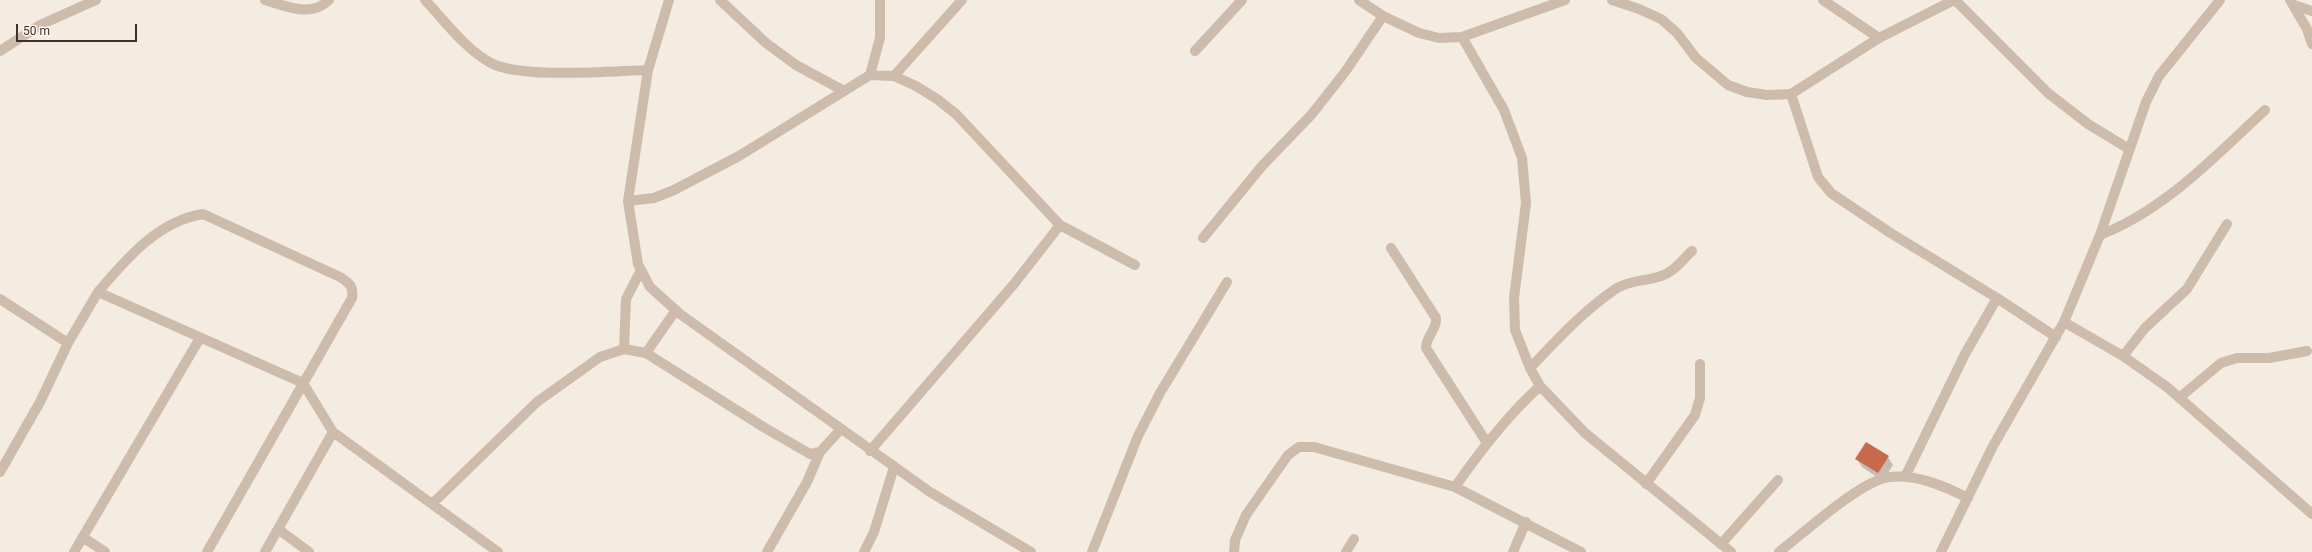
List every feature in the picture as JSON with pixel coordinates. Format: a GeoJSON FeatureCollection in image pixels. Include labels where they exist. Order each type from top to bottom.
{"type":"FeatureCollection","features":[{"type":"Feature","properties":{"kind":"street"},"geometry":{"type":"LineString","coordinates":[[0,51],[40,25],[96,0]]}},
{"type":"Feature","properties":{"kind":"street"},"geometry":{"type":"LineString","coordinates":[[265,0],[302,10],[316,9],[329,0]]}},
{"type":"Feature","properties":{"kind":"street"},"geometry":{"type":"LineString","coordinates":[[425,0],[476,53],[491,64],[514,71],[648,70]]}},
{"type":"Feature","properties":{"kind":"street"},"geometry":{"type":"LineString","coordinates":[[669,0],[648,70],[628,201],[638,264],[650,286],[676,310],[870,451],[930,492],[1031,552]]}},
{"type":"Feature","properties":{"kind":"street"},"geometry":{"type":"LineString","coordinates":[[720,0],[766,43],[796,65],[844,91]]}},
{"type":"Feature","properties":{"kind":"street"},"geometry":{"type":"LineString","coordinates":[[870,75],[880,38],[880,0]]}},
{"type":"Feature","properties":{"kind":"street"},"geometry":{"type":"LineString","coordinates":[[894,76],[962,0]]}},
{"type":"Feature","properties":{"kind":"street"},"geometry":{"type":"LineString","coordinates":[[1195,52],[1242,0]]}},
{"type":"Feature","properties":{"kind":"street"},"geometry":{"type":"LineString","coordinates":[[1358,0],[1383,16],[1419,33],[1440,38],[1462,37],[1565,0]]}},
{"type":"Feature","properties":{"kind":"street"},"geometry":{"type":"LineString","coordinates":[[1612,0],[1639,8],[1661,19],[1677,33],[1696,58],[1728,85],[1747,92],[1767,95],[1791,94],[1878,38],[1955,0],[2048,93],[2088,124],[2129,149]]}},
{"type":"Feature","properties":{"kind":"street"},"geometry":{"type":"LineString","coordinates":[[1823,0],[1878,38]]}},
{"type":"Feature","properties":{"kind":"street"},"geometry":{"type":"LineString","coordinates":[[1941,552],[1993,446],[2064,322],[2100,235],[2146,102],[2159,76],[2220,0]]}},
{"type":"Feature","properties":{"kind":"street"},"geometry":{"type":"LineString","coordinates":[[2292,2],[2312,11]]}},
{"type":"Feature","properties":{"kind":"street"},"geometry":{"type":"LineString","coordinates":[[2292,2],[2307,29],[2312,44]]}},
{"type":"Feature","properties":{"kind":"street"},"geometry":{"type":"LineString","coordinates":[[1203,238],[1262,166],[1312,114],[1345,72],[1383,16]]}},
{"type":"Feature","properties":{"kind":"street"},"geometry":{"type":"LineString","coordinates":[[1462,37],[1504,110],[1522,158],[1526,203],[1514,298],[1515,330],[1530,368],[1540,386],[1585,433],[1731,552]]}},
{"type":"Feature","properties":{"kind":"street"},"geometry":{"type":"LineString","coordinates":[[628,201],[654,198],[674,190],[739,156],[870,75],[894,76],[916,86],[956,114],[1060,225],[1135,265]]}},
{"type":"Feature","properties":{"kind":"street"},"geometry":{"type":"LineString","coordinates":[[1791,94],[1818,177],[1831,193],[1889,232],[1997,298],[2056,337]]}},
{"type":"Feature","properties":{"kind":"street"},"geometry":{"type":"LineString","coordinates":[[2100,235],[2141,216],[2169,196],[2266,110]]}},
{"type":"Feature","properties":{"kind":"street"},"geometry":{"type":"LineString","coordinates":[[0,472],[40,402],[68,343],[98,292],[128,256],[166,227],[185,217],[203,214],[340,277],[350,284],[353,289],[352,298],[207,552]]}},
{"type":"Feature","properties":{"kind":"street"},"geometry":{"type":"LineString","coordinates":[[2123,356],[2145,328],[2187,289],[2227,224]]}},
{"type":"Feature","properties":{"kind":"street"},"geometry":{"type":"LineString","coordinates":[[870,451],[1014,284],[1060,225]]}},
{"type":"Feature","properties":{"kind":"street"},"geometry":{"type":"LineString","coordinates":[[1391,248],[1436,318],[1436,324],[1428,337],[1426,348],[1487,443]]}},
{"type":"Feature","properties":{"kind":"street"},"geometry":{"type":"LineString","coordinates":[[1530,368],[1583,315],[1618,288],[1630,282],[1661,276],[1672,271],[1692,251]]}},
{"type":"Feature","properties":{"kind":"street"},"geometry":{"type":"LineString","coordinates":[[624,349],[626,299],[641,270]]}},
{"type":"Feature","properties":{"kind":"street"},"geometry":{"type":"LineString","coordinates":[[1092,552],[1138,436],[1160,393],[1227,282]]}},
{"type":"Feature","properties":{"kind":"street"},"geometry":{"type":"LineString","coordinates":[[98,292],[303,383],[333,432],[498,552]]}},
{"type":"Feature","properties":{"kind":"street"},"geometry":{"type":"LineString","coordinates":[[0,298],[68,343]]}},
{"type":"Feature","properties":{"kind":"street"},"geometry":{"type":"LineString","coordinates":[[1905,477],[1965,354],[1997,298]]}},
{"type":"Feature","properties":{"kind":"street"},"geometry":{"type":"LineString","coordinates":[[646,353],[676,310]]}},
{"type":"Feature","properties":{"kind":"street"},"geometry":{"type":"LineString","coordinates":[[2064,322],[2123,356],[2179,398],[2312,514]]}},
{"type":"Feature","properties":{"kind":"street"},"geometry":{"type":"LineString","coordinates":[[74,552],[84,538],[200,338]]}},
{"type":"Feature","properties":{"kind":"street"},"geometry":{"type":"LineString","coordinates":[[432,504],[537,402],[600,357],[624,349],[646,353],[796,447],[810,454],[820,452]]}},
{"type":"Feature","properties":{"kind":"street"},"geometry":{"type":"LineString","coordinates":[[2179,398],[2221,363],[2229,359],[2269,358],[2307,351]]}},
{"type":"Feature","properties":{"kind":"street"},"geometry":{"type":"LineString","coordinates":[[1646,484],[1695,416],[1700,398],[1700,364]]}},
{"type":"Feature","properties":{"kind":"street"},"geometry":{"type":"LineString","coordinates":[[1455,487],[1487,443],[1518,406],[1540,386]]}},
{"type":"Feature","properties":{"kind":"street"},"geometry":{"type":"LineString","coordinates":[[767,552],[807,482],[820,452],[840,430]]}},
{"type":"Feature","properties":{"kind":"street"},"geometry":{"type":"LineString","coordinates":[[265,552],[333,432]]}},
{"type":"Feature","properties":{"kind":"street"},"geometry":{"type":"LineString","coordinates":[[1234,552],[1235,540],[1246,515],[1288,455],[1299,447],[1314,447],[1455,487],[1526,522],[1581,552]]}},
{"type":"Feature","properties":{"kind":"street"},"geometry":{"type":"LineString","coordinates":[[864,552],[874,532],[894,467]]}},
{"type":"Feature","properties":{"kind":"street"},"geometry":{"type":"LineString","coordinates":[[1779,552],[1868,486],[1888,477],[1905,477],[1945,486],[1968,498]]}},
{"type":"Feature","properties":{"kind":"street"},"geometry":{"type":"LineString","coordinates":[[1721,544],[1778,480]]}},
{"type":"Feature","properties":{"kind":"street"},"geometry":{"type":"LineString","coordinates":[[1513,552],[1526,522]]}},
{"type":"Feature","properties":{"kind":"street"},"geometry":{"type":"LineString","coordinates":[[278,529],[309,552]]}},
{"type":"Feature","properties":{"kind":"street"},"geometry":{"type":"LineString","coordinates":[[84,538],[106,552]]}},
{"type":"Feature","properties":{"kind":"street"},"geometry":{"type":"LineString","coordinates":[[1346,552],[1354,538]]}},
{"type":"Feature","properties":{"kind":"building"},"geometry":{"type":"Polygon","coordinates":[[[1866,442],[1889,456],[1878,473],[1855,459],[1866,442]]]}}]}
